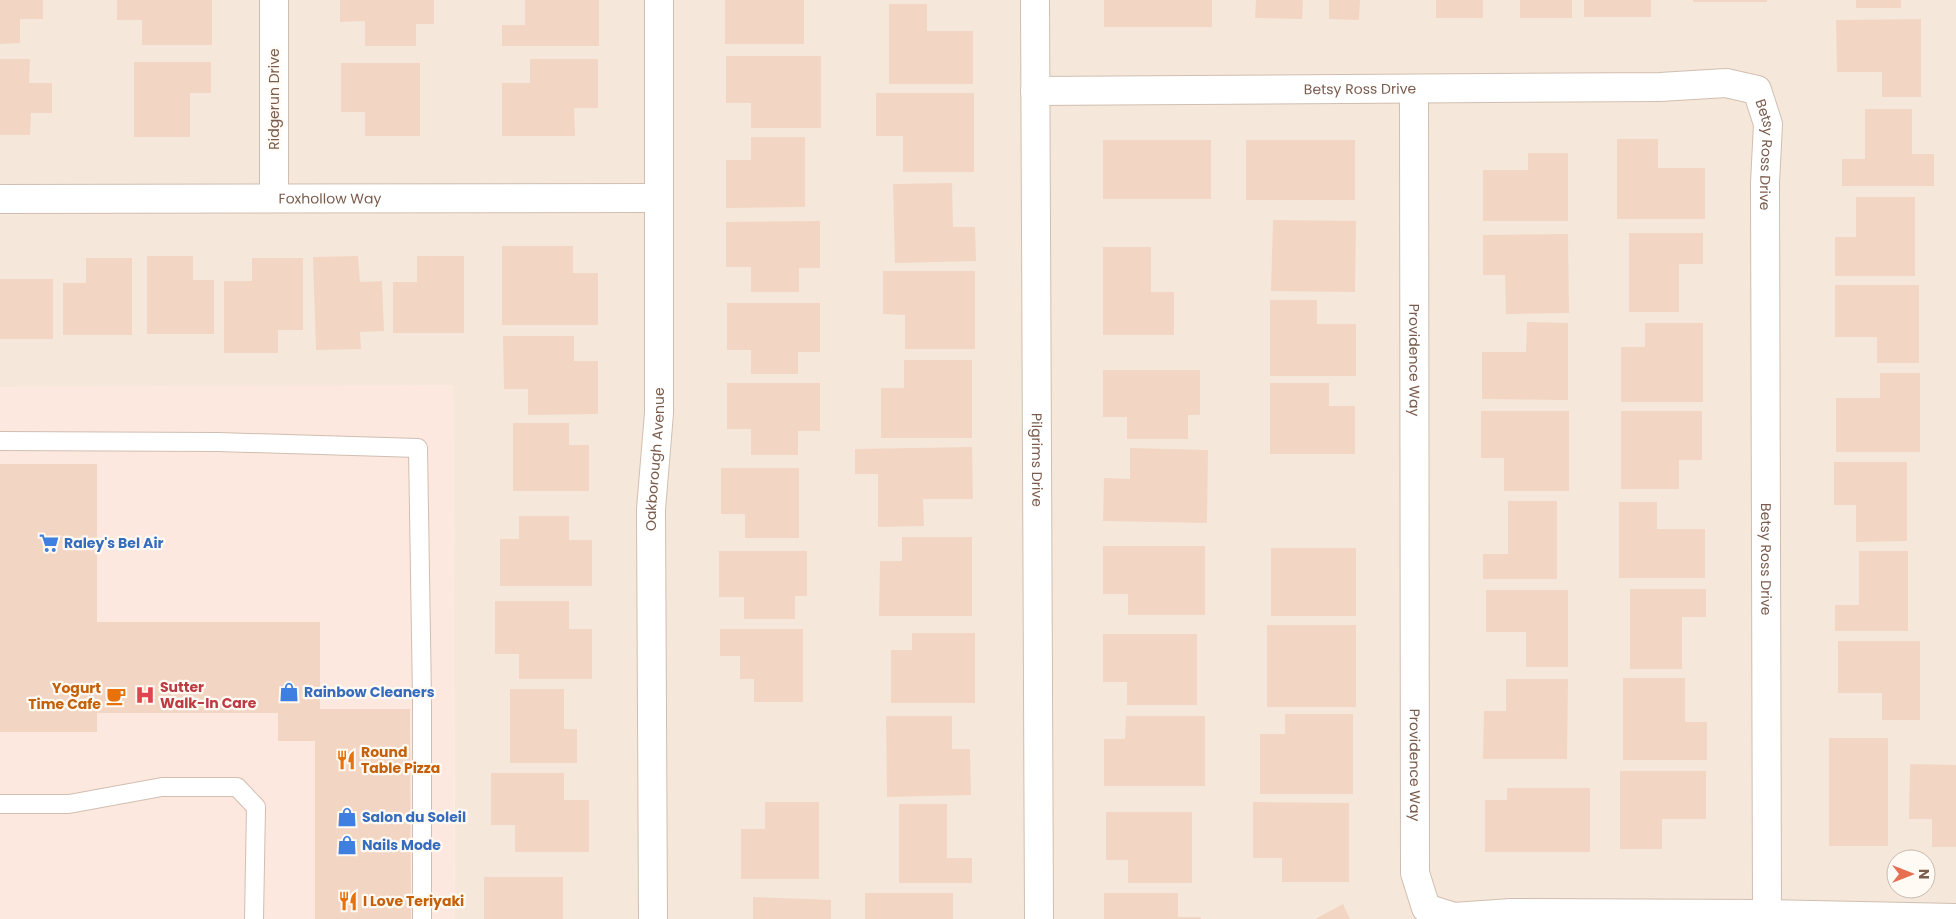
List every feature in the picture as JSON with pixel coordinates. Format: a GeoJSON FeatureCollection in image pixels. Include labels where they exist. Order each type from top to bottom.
{"type":"FeatureCollection","features":[{"type":"Feature","properties":{"kind":"street","name":"Ridgerun Drive"},"geometry":{"type":"LineString","coordinates":[[274,0],[274,198]]}},
{"type":"Feature","properties":{"kind":"street","name":"Oakborough Avenue"},"geometry":{"type":"LineString","coordinates":[[653,919],[651,509],[659,413],[659,0]]}},
{"type":"Feature","properties":{"kind":"street","name":"Pilgrims Drive"},"geometry":{"type":"LineString","coordinates":[[1035,0],[1039,919]]}},
{"type":"Feature","properties":{"kind":"street","name":"Betsy Ross Drive"},"geometry":{"type":"LineString","coordinates":[[1035,91],[1660,87],[1726,83],[1757,90],[1768,124],[1765,183],[1767,914]]}},
{"type":"Feature","properties":{"kind":"street","name":"Providence Way"},"geometry":{"type":"LineString","coordinates":[[1414,89],[1415,873],[1426,908],[1454,917],[1512,913],[1767,914],[1956,918]]}},
{"type":"Feature","properties":{"kind":"street","name":"Foxhollow Way"},"geometry":{"type":"LineString","coordinates":[[0,199],[659,198]]}},
{"type":"Feature","properties":{"kind":"lane"},"geometry":{"type":"LineString","coordinates":[[0,441],[218,442],[418,448],[422,699],[422,919]]}},
{"type":"Feature","properties":{"kind":"lane"},"geometry":{"type":"LineString","coordinates":[[0,804],[69,804],[162,787],[237,787],[256,807],[254,919]]}},
{"type":"Feature","properties":{"kind":"shaded area"},"geometry":{"type":"Polygon","coordinates":[[[0,0],[1956,0],[1956,919],[455,919],[453,386],[0,387],[0,0]]]}},
{"type":"Feature","properties":{"kind":"shaded area"},"geometry":{"type":"Polygon","coordinates":[[[453,385],[455,919],[0,919],[0,387],[453,385]]]}},
{"type":"Feature","properties":{"kind":"building"},"geometry":{"type":"Polygon","coordinates":[[[0,0],[43,0],[43,19],[20,19],[20,43],[0,44],[0,0]]]}},
{"type":"Feature","properties":{"kind":"building"},"geometry":{"type":"Polygon","coordinates":[[[117,0],[212,0],[212,45],[142,45],[142,20],[117,20],[117,0]]]}},
{"type":"Feature","properties":{"kind":"building"},"geometry":{"type":"Polygon","coordinates":[[[340,0],[434,0],[434,24],[416,24],[416,46],[365,46],[365,21],[340,22],[340,0]]]}},
{"type":"Feature","properties":{"kind":"building"},"geometry":{"type":"Polygon","coordinates":[[[525,0],[599,0],[599,46],[502,46],[502,25],[525,25],[525,0]]]}},
{"type":"Feature","properties":{"kind":"building"},"geometry":{"type":"Polygon","coordinates":[[[725,0],[804,0],[804,44],[725,44],[725,0]]]}},
{"type":"Feature","properties":{"kind":"building"},"geometry":{"type":"Polygon","coordinates":[[[1104,0],[1212,0],[1212,27],[1104,27],[1104,0]]]}},
{"type":"Feature","properties":{"kind":"building"},"geometry":{"type":"Polygon","coordinates":[[[1256,0],[1303,0],[1302,19],[1255,18],[1256,0]]]}},
{"type":"Feature","properties":{"kind":"building"},"geometry":{"type":"Polygon","coordinates":[[[1329,0],[1360,0],[1359,20],[1329,19],[1329,0]]]}},
{"type":"Feature","properties":{"kind":"building"},"geometry":{"type":"Polygon","coordinates":[[[1436,0],[1483,0],[1483,18],[1436,18],[1436,0]]]}},
{"type":"Feature","properties":{"kind":"building"},"geometry":{"type":"Polygon","coordinates":[[[1520,0],[1572,0],[1572,18],[1520,18],[1520,0]]]}},
{"type":"Feature","properties":{"kind":"building"},"geometry":{"type":"Polygon","coordinates":[[[1584,0],[1651,0],[1651,17],[1584,17],[1584,0]]]}},
{"type":"Feature","properties":{"kind":"building"},"geometry":{"type":"Polygon","coordinates":[[[1693,0],[1767,0],[1767,2],[1693,2],[1693,0]]]}},
{"type":"Feature","properties":{"kind":"building"},"geometry":{"type":"Polygon","coordinates":[[[1856,0],[1901,0],[1901,8],[1856,8],[1856,0]]]}},
{"type":"Feature","properties":{"kind":"building"},"geometry":{"type":"Polygon","coordinates":[[[889,4],[927,4],[927,31],[973,31],[973,84],[889,84],[889,4]]]}},
{"type":"Feature","properties":{"kind":"building"},"geometry":{"type":"Polygon","coordinates":[[[1921,19],[1921,97],[1882,97],[1882,72],[1837,72],[1836,20],[1921,19]]]}},
{"type":"Feature","properties":{"kind":"building"},"geometry":{"type":"Polygon","coordinates":[[[726,56],[821,56],[821,128],[751,128],[751,103],[726,103],[726,56]]]}},
{"type":"Feature","properties":{"kind":"building"},"geometry":{"type":"Polygon","coordinates":[[[0,59],[30,59],[29,83],[52,83],[52,113],[31,113],[30,135],[0,135],[0,59]]]}},
{"type":"Feature","properties":{"kind":"building"},"geometry":{"type":"Polygon","coordinates":[[[530,59],[598,59],[598,108],[574,108],[575,136],[502,136],[502,83],[530,83],[530,59]]]}},
{"type":"Feature","properties":{"kind":"building"},"geometry":{"type":"Polygon","coordinates":[[[134,62],[211,62],[211,93],[190,93],[190,137],[134,137],[134,62]]]}},
{"type":"Feature","properties":{"kind":"building"},"geometry":{"type":"Polygon","coordinates":[[[341,63],[420,63],[420,136],[365,136],[365,112],[341,112],[341,63]]]}},
{"type":"Feature","properties":{"kind":"building"},"geometry":{"type":"Polygon","coordinates":[[[876,93],[974,93],[974,172],[903,172],[903,136],[876,136],[876,93]]]}},
{"type":"Feature","properties":{"kind":"building"},"geometry":{"type":"Polygon","coordinates":[[[1865,109],[1912,109],[1912,154],[1934,154],[1934,186],[1842,186],[1842,159],[1865,159],[1865,109]]]}},
{"type":"Feature","properties":{"kind":"building"},"geometry":{"type":"Polygon","coordinates":[[[751,137],[805,137],[805,207],[726,208],[726,160],[751,160],[751,137]]]}},
{"type":"Feature","properties":{"kind":"building"},"geometry":{"type":"Polygon","coordinates":[[[1617,139],[1658,139],[1658,168],[1705,168],[1705,219],[1617,219],[1617,139]]]}},
{"type":"Feature","properties":{"kind":"building"},"geometry":{"type":"Polygon","coordinates":[[[1103,140],[1211,140],[1211,199],[1103,199],[1103,140]]]}},
{"type":"Feature","properties":{"kind":"building"},"geometry":{"type":"Polygon","coordinates":[[[1246,140],[1355,140],[1355,200],[1246,200],[1246,140]]]}},
{"type":"Feature","properties":{"kind":"building"},"geometry":{"type":"Polygon","coordinates":[[[1528,153],[1568,153],[1568,221],[1483,221],[1483,170],[1528,170],[1528,153]]]}},
{"type":"Feature","properties":{"kind":"building"},"geometry":{"type":"Polygon","coordinates":[[[952,183],[953,227],[975,227],[976,261],[895,263],[893,184],[952,183]]]}},
{"type":"Feature","properties":{"kind":"building"},"geometry":{"type":"Polygon","coordinates":[[[1856,197],[1915,197],[1915,276],[1835,276],[1835,237],[1856,237],[1856,197]]]}},
{"type":"Feature","properties":{"kind":"building"},"geometry":{"type":"Polygon","coordinates":[[[1273,220],[1356,221],[1355,292],[1271,291],[1273,220]]]}},
{"type":"Feature","properties":{"kind":"building"},"geometry":{"type":"Polygon","coordinates":[[[820,221],[820,268],[799,268],[799,292],[751,292],[751,267],[726,267],[726,222],[820,221]]]}},
{"type":"Feature","properties":{"kind":"building"},"geometry":{"type":"Polygon","coordinates":[[[1629,233],[1703,233],[1703,264],[1679,264],[1679,312],[1629,312],[1629,233]]]}},
{"type":"Feature","properties":{"kind":"building"},"geometry":{"type":"Polygon","coordinates":[[[1568,234],[1569,313],[1506,314],[1505,275],[1483,275],[1483,235],[1568,234]]]}},
{"type":"Feature","properties":{"kind":"building"},"geometry":{"type":"Polygon","coordinates":[[[502,246],[573,246],[573,273],[598,273],[598,325],[502,325],[502,246]]]}},
{"type":"Feature","properties":{"kind":"building"},"geometry":{"type":"Polygon","coordinates":[[[1103,247],[1151,247],[1151,292],[1174,292],[1174,335],[1103,335],[1103,247]]]}},
{"type":"Feature","properties":{"kind":"building"},"geometry":{"type":"Polygon","coordinates":[[[147,256],[193,256],[193,280],[214,280],[214,334],[147,334],[147,256]]]}},
{"type":"Feature","properties":{"kind":"building"},"geometry":{"type":"Polygon","coordinates":[[[358,256],[360,282],[382,281],[384,331],[360,332],[361,349],[316,350],[313,257],[358,256]]]}},
{"type":"Feature","properties":{"kind":"building"},"geometry":{"type":"Polygon","coordinates":[[[417,256],[464,256],[464,333],[393,333],[393,282],[417,282],[417,256]]]}},
{"type":"Feature","properties":{"kind":"building"},"geometry":{"type":"Polygon","coordinates":[[[86,258],[132,258],[132,335],[63,335],[63,283],[86,283],[86,258]]]}},
{"type":"Feature","properties":{"kind":"building"},"geometry":{"type":"Polygon","coordinates":[[[252,258],[303,258],[303,330],[278,330],[278,353],[224,353],[224,281],[252,281],[252,258]]]}},
{"type":"Feature","properties":{"kind":"building"},"geometry":{"type":"Polygon","coordinates":[[[883,271],[975,271],[975,349],[905,349],[905,315],[883,314],[883,271]]]}},
{"type":"Feature","properties":{"kind":"building"},"geometry":{"type":"Polygon","coordinates":[[[0,279],[53,279],[53,339],[0,339],[0,279]]]}},
{"type":"Feature","properties":{"kind":"building"},"geometry":{"type":"Polygon","coordinates":[[[1835,285],[1919,285],[1919,363],[1877,363],[1877,337],[1835,337],[1835,285]]]}},
{"type":"Feature","properties":{"kind":"building"},"geometry":{"type":"Polygon","coordinates":[[[1270,300],[1317,300],[1317,324],[1356,324],[1356,376],[1270,376],[1270,300]]]}},
{"type":"Feature","properties":{"kind":"building"},"geometry":{"type":"Polygon","coordinates":[[[727,303],[820,303],[820,352],[798,352],[798,374],[751,374],[751,350],[727,350],[727,303]]]}},
{"type":"Feature","properties":{"kind":"building"},"geometry":{"type":"Polygon","coordinates":[[[1527,322],[1568,323],[1568,400],[1482,399],[1482,352],[1526,352],[1527,322]]]}},
{"type":"Feature","properties":{"kind":"building"},"geometry":{"type":"Polygon","coordinates":[[[1645,323],[1703,323],[1703,402],[1621,402],[1621,347],[1645,347],[1645,323]]]}},
{"type":"Feature","properties":{"kind":"building"},"geometry":{"type":"Polygon","coordinates":[[[503,336],[574,336],[574,361],[598,361],[598,414],[528,415],[528,389],[504,389],[503,336]]]}},
{"type":"Feature","properties":{"kind":"building"},"geometry":{"type":"Polygon","coordinates":[[[904,360],[972,360],[972,438],[881,438],[881,388],[904,388],[904,360]]]}},
{"type":"Feature","properties":{"kind":"building"},"geometry":{"type":"Polygon","coordinates":[[[1103,370],[1200,370],[1200,415],[1188,415],[1188,439],[1127,439],[1127,417],[1103,417],[1103,370]]]}},
{"type":"Feature","properties":{"kind":"building"},"geometry":{"type":"Polygon","coordinates":[[[1880,373],[1920,373],[1920,452],[1836,452],[1836,398],[1880,398],[1880,373]]]}},
{"type":"Feature","properties":{"kind":"building"},"geometry":{"type":"Polygon","coordinates":[[[727,383],[820,383],[820,431],[798,431],[798,455],[751,455],[751,429],[727,429],[727,383]]]}},
{"type":"Feature","properties":{"kind":"building"},"geometry":{"type":"Polygon","coordinates":[[[1270,383],[1329,383],[1329,406],[1355,406],[1355,454],[1270,454],[1270,383]]]}},
{"type":"Feature","properties":{"kind":"building"},"geometry":{"type":"Polygon","coordinates":[[[1481,411],[1569,411],[1569,491],[1504,491],[1504,458],[1481,458],[1481,411]]]}},
{"type":"Feature","properties":{"kind":"building"},"geometry":{"type":"Polygon","coordinates":[[[1621,411],[1702,411],[1702,460],[1679,460],[1679,489],[1621,489],[1621,411]]]}},
{"type":"Feature","properties":{"kind":"building"},"geometry":{"type":"Polygon","coordinates":[[[513,423],[569,423],[569,445],[589,445],[589,491],[513,491],[513,423]]]}},
{"type":"Feature","properties":{"kind":"building"},"geometry":{"type":"Polygon","coordinates":[[[972,447],[973,499],[923,499],[924,526],[878,527],[878,474],[855,474],[855,449],[972,447]]]}},
{"type":"Feature","properties":{"kind":"building"},"geometry":{"type":"Polygon","coordinates":[[[1130,448],[1208,450],[1207,523],[1103,521],[1104,478],[1130,479],[1130,448]]]}},
{"type":"Feature","properties":{"kind":"building"},"geometry":{"type":"Polygon","coordinates":[[[1834,462],[1907,462],[1907,541],[1856,542],[1856,505],[1834,505],[1834,462]]]}},
{"type":"Feature","properties":{"kind":"building"},"geometry":{"type":"Polygon","coordinates":[[[0,464],[97,464],[97,622],[320,622],[320,709],[410,709],[411,919],[315,919],[315,741],[278,741],[278,713],[97,713],[97,732],[0,732],[0,464]]]}},
{"type":"Feature","properties":{"kind":"building"},"geometry":{"type":"Polygon","coordinates":[[[721,468],[799,468],[799,538],[745,538],[745,514],[721,514],[721,468]]]}},
{"type":"Feature","properties":{"kind":"building"},"geometry":{"type":"Polygon","coordinates":[[[1508,501],[1557,501],[1557,579],[1483,579],[1483,554],[1508,554],[1508,501]]]}},
{"type":"Feature","properties":{"kind":"building"},"geometry":{"type":"Polygon","coordinates":[[[1619,502],[1657,502],[1657,529],[1705,529],[1705,578],[1619,578],[1619,502]]]}},
{"type":"Feature","properties":{"kind":"building"},"geometry":{"type":"Polygon","coordinates":[[[519,516],[569,516],[569,540],[592,540],[592,586],[500,586],[500,539],[519,539],[519,516]]]}},
{"type":"Feature","properties":{"kind":"building"},"geometry":{"type":"Polygon","coordinates":[[[902,537],[972,537],[972,616],[879,616],[880,561],[902,561],[902,537]]]}},
{"type":"Feature","properties":{"kind":"building"},"geometry":{"type":"Polygon","coordinates":[[[1103,546],[1205,546],[1205,615],[1128,615],[1128,594],[1103,594],[1103,546]]]}},
{"type":"Feature","properties":{"kind":"building"},"geometry":{"type":"Polygon","coordinates":[[[1271,548],[1356,548],[1356,616],[1271,616],[1271,548]]]}},
{"type":"Feature","properties":{"kind":"building"},"geometry":{"type":"Polygon","coordinates":[[[719,551],[807,551],[807,596],[795,596],[795,619],[744,619],[744,597],[719,597],[719,551]]]}},
{"type":"Feature","properties":{"kind":"building"},"geometry":{"type":"Polygon","coordinates":[[[1859,551],[1908,551],[1908,631],[1835,631],[1835,605],[1859,605],[1859,551]]]}},
{"type":"Feature","properties":{"kind":"building"},"geometry":{"type":"Polygon","coordinates":[[[1630,589],[1706,589],[1706,617],[1682,617],[1682,669],[1630,669],[1630,589]]]}},
{"type":"Feature","properties":{"kind":"building"},"geometry":{"type":"Polygon","coordinates":[[[1486,590],[1568,590],[1568,667],[1526,667],[1526,632],[1486,632],[1486,590]]]}},
{"type":"Feature","properties":{"kind":"building"},"geometry":{"type":"Polygon","coordinates":[[[495,601],[569,601],[569,629],[592,629],[592,679],[519,679],[519,654],[495,654],[495,601]]]}},
{"type":"Feature","properties":{"kind":"building"},"geometry":{"type":"Polygon","coordinates":[[[1267,625],[1356,625],[1356,707],[1267,707],[1267,625]]]}},
{"type":"Feature","properties":{"kind":"building"},"geometry":{"type":"Polygon","coordinates":[[[720,629],[803,629],[803,702],[754,702],[754,679],[740,679],[740,656],[720,656],[720,629]]]}},
{"type":"Feature","properties":{"kind":"building"},"geometry":{"type":"Polygon","coordinates":[[[912,633],[975,633],[975,703],[891,703],[891,650],[912,650],[912,633]]]}},
{"type":"Feature","properties":{"kind":"building"},"geometry":{"type":"Polygon","coordinates":[[[1103,634],[1197,634],[1197,705],[1127,705],[1127,682],[1103,682],[1103,634]]]}},
{"type":"Feature","properties":{"kind":"building"},"geometry":{"type":"Polygon","coordinates":[[[1838,641],[1920,641],[1920,720],[1882,720],[1882,693],[1838,693],[1838,641]]]}},
{"type":"Feature","properties":{"kind":"building"},"geometry":{"type":"Polygon","coordinates":[[[1623,678],[1685,678],[1685,722],[1707,722],[1707,760],[1623,760],[1623,678]]]}},
{"type":"Feature","properties":{"kind":"building"},"geometry":{"type":"Polygon","coordinates":[[[1506,679],[1568,679],[1567,759],[1483,759],[1484,711],[1506,711],[1506,679]]]}},
{"type":"Feature","properties":{"kind":"building"},"geometry":{"type":"Polygon","coordinates":[[[510,689],[564,689],[564,729],[577,729],[577,763],[510,763],[510,689]]]}},
{"type":"Feature","properties":{"kind":"building"},"geometry":{"type":"Polygon","coordinates":[[[1285,714],[1353,714],[1353,794],[1260,794],[1260,734],[1285,734],[1285,714]]]}},
{"type":"Feature","properties":{"kind":"building"},"geometry":{"type":"Polygon","coordinates":[[[886,716],[952,716],[952,749],[970,749],[971,795],[887,797],[886,716]]]}},
{"type":"Feature","properties":{"kind":"building"},"geometry":{"type":"Polygon","coordinates":[[[1126,716],[1205,716],[1205,786],[1104,786],[1104,739],[1125,739],[1126,716]]]}},
{"type":"Feature","properties":{"kind":"building"},"geometry":{"type":"Polygon","coordinates":[[[1829,738],[1888,738],[1888,846],[1829,846],[1829,738]]]}},
{"type":"Feature","properties":{"kind":"building"},"geometry":{"type":"Polygon","coordinates":[[[1910,764],[1956,765],[1956,847],[1932,847],[1932,819],[1909,819],[1910,764]]]}},
{"type":"Feature","properties":{"kind":"building"},"geometry":{"type":"Polygon","coordinates":[[[1620,771],[1706,771],[1706,819],[1662,819],[1662,849],[1620,849],[1620,771]]]}},
{"type":"Feature","properties":{"kind":"building"},"geometry":{"type":"Polygon","coordinates":[[[491,773],[564,773],[564,800],[589,800],[589,852],[515,852],[515,825],[491,825],[491,773]]]}},
{"type":"Feature","properties":{"kind":"building"},"geometry":{"type":"Polygon","coordinates":[[[1507,788],[1590,788],[1590,852],[1485,852],[1485,800],[1507,800],[1507,788]]]}},
{"type":"Feature","properties":{"kind":"building"},"geometry":{"type":"Polygon","coordinates":[[[765,802],[819,802],[819,879],[741,879],[741,829],[765,829],[765,802]]]}},
{"type":"Feature","properties":{"kind":"building"},"geometry":{"type":"Polygon","coordinates":[[[1253,802],[1349,803],[1349,882],[1282,882],[1282,858],[1253,858],[1253,802]]]}},
{"type":"Feature","properties":{"kind":"building"},"geometry":{"type":"Polygon","coordinates":[[[899,804],[947,804],[947,858],[972,858],[972,883],[899,883],[899,804]]]}},
{"type":"Feature","properties":{"kind":"building"},"geometry":{"type":"Polygon","coordinates":[[[1106,812],[1192,812],[1192,883],[1128,883],[1128,860],[1106,860],[1106,812]]]}},
{"type":"Feature","properties":{"kind":"building"},"geometry":{"type":"Polygon","coordinates":[[[484,877],[563,877],[563,919],[484,919],[484,877]]]}},
{"type":"Feature","properties":{"kind":"building"},"geometry":{"type":"Polygon","coordinates":[[[865,893],[953,893],[953,919],[865,919],[865,893]]]}},
{"type":"Feature","properties":{"kind":"building"},"geometry":{"type":"Polygon","coordinates":[[[1104,893],[1178,893],[1178,917],[1201,917],[1201,919],[1104,919],[1104,893]]]}},
{"type":"Feature","properties":{"kind":"building"},"geometry":{"type":"Polygon","coordinates":[[[753,897],[831,900],[831,919],[753,919],[753,897]]]}},
{"type":"Feature","properties":{"kind":"building"},"geometry":{"type":"Polygon","coordinates":[[[1343,904],[1350,919],[1315,919],[1343,904]]]}},
{"type":"Feature","properties":{"kind":"place","name":"Raley's Bel Air"},"geometry":{"type":"Point","coordinates":[49,543]}},
{"type":"Feature","properties":{"kind":"place","name":"Rainbow Cleaners"},"geometry":{"type":"Point","coordinates":[289,692]}},
{"type":"Feature","properties":{"kind":"place","name":"Sutter Walk-In Care"},"geometry":{"type":"Point","coordinates":[145,695]}},
{"type":"Feature","properties":{"kind":"place","name":"Yogurt Time Cafe"},"geometry":{"type":"Point","coordinates":[116,696]}},
{"type":"Feature","properties":{"kind":"place","name":"Round Table Pizza"},"geometry":{"type":"Point","coordinates":[346,760]}},
{"type":"Feature","properties":{"kind":"place","name":"Salon du Soleil"},"geometry":{"type":"Point","coordinates":[347,817]}},
{"type":"Feature","properties":{"kind":"place","name":"Nails Mode"},"geometry":{"type":"Point","coordinates":[347,845]}},
{"type":"Feature","properties":{"kind":"place","name":"I Love Teriyaki"},"geometry":{"type":"Point","coordinates":[348,901]}}]}
